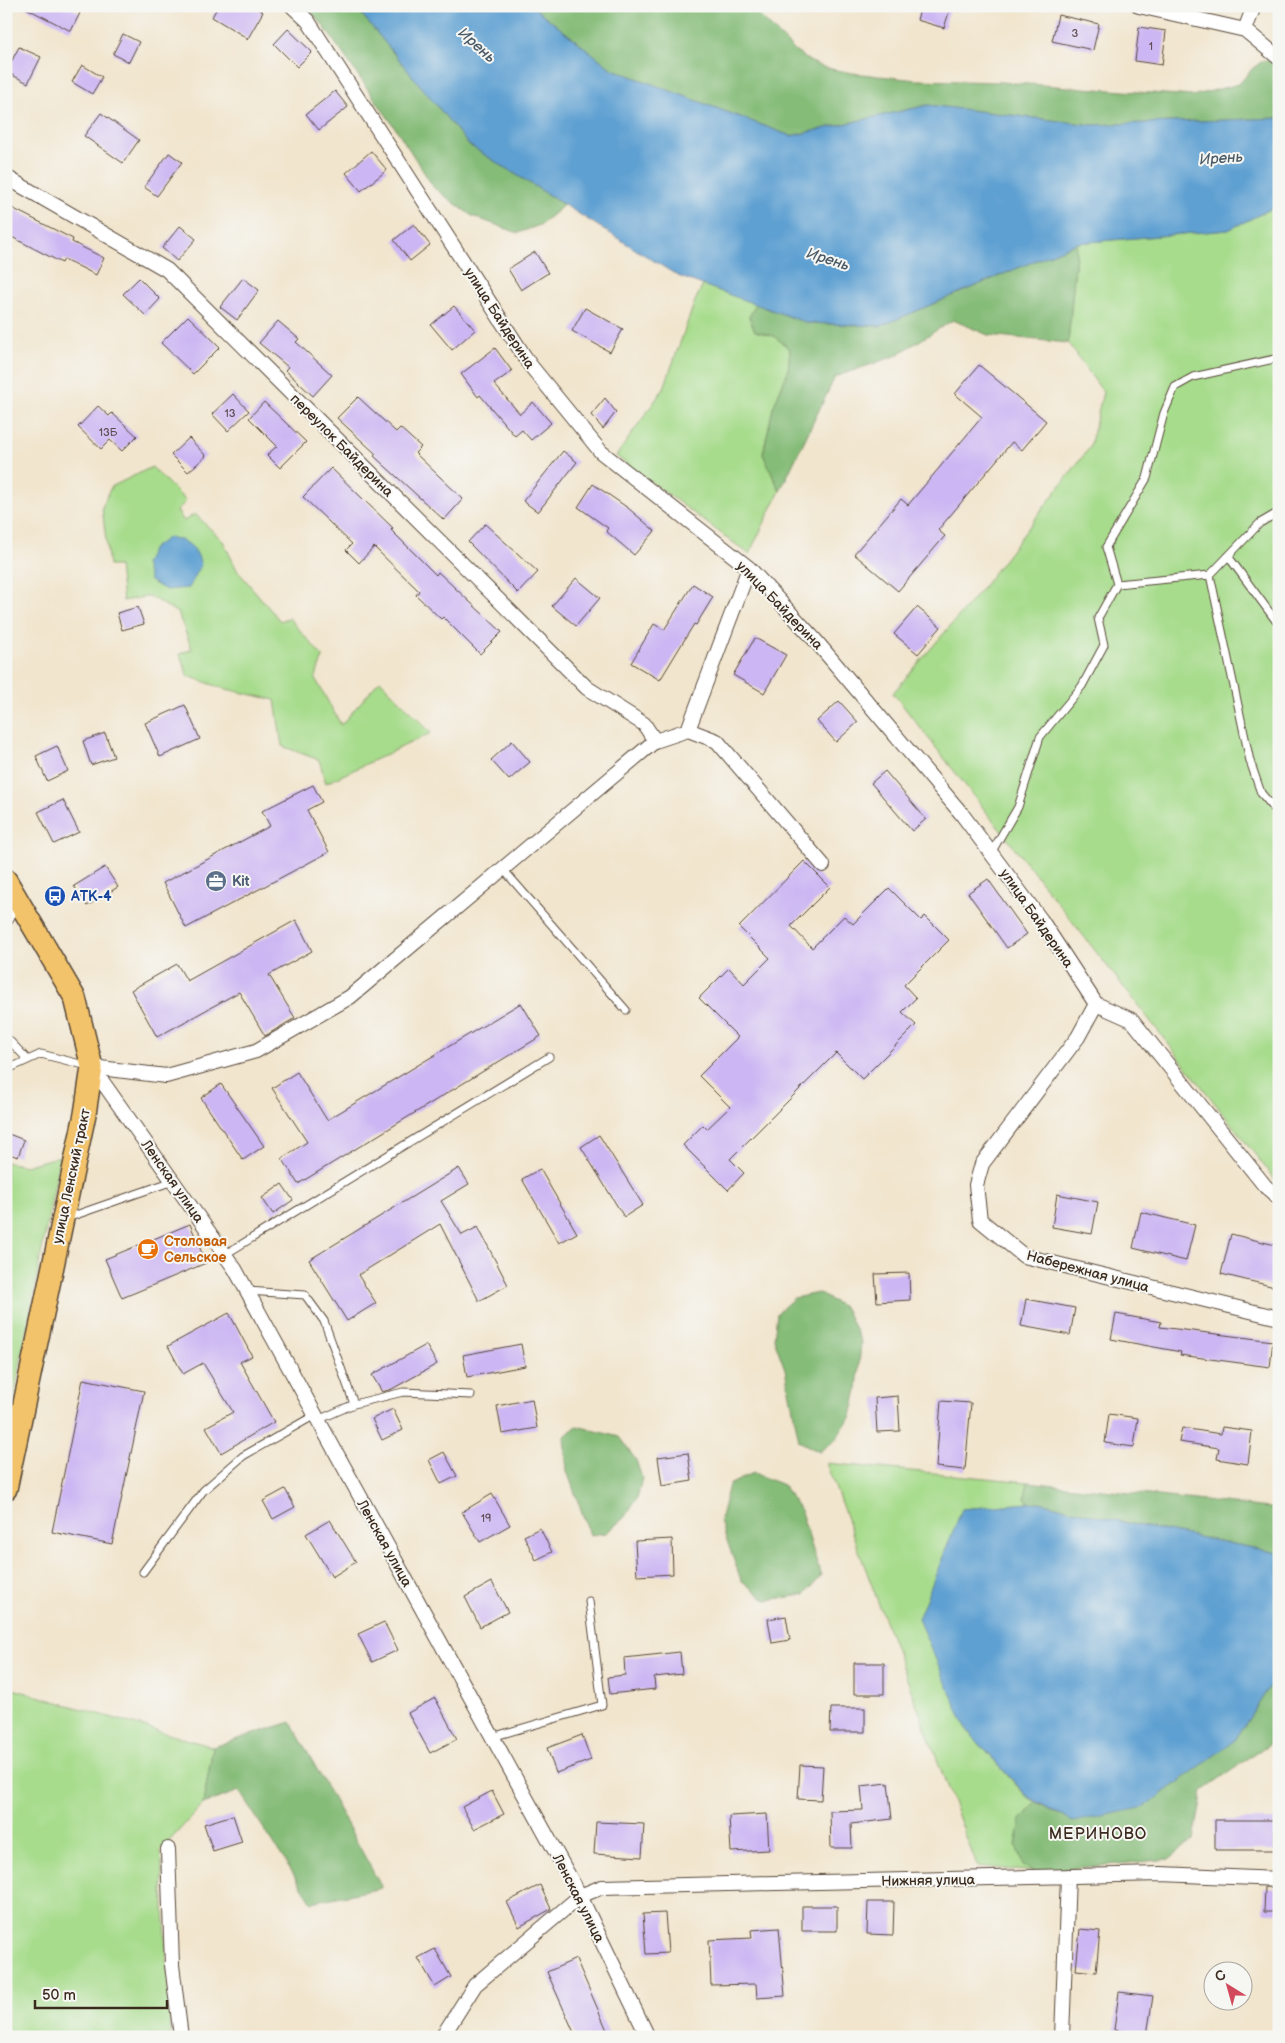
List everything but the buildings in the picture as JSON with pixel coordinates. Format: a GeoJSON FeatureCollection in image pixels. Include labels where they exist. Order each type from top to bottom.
{"type":"FeatureCollection","features":[{"type":"Feature","properties":{"kind":"main road","name":"улица Ленский тракт"},"geometry":{"type":"LineString","coordinates":[[6,880],[75,998],[92,1068],[85,1114],[6,1489]]}},
{"type":"Feature","properties":{"kind":"street","name":"улица Байдерина"},"geometry":{"type":"LineString","coordinates":[[292,6],[308,21],[530,365],[557,399],[601,452],[749,568],[816,640],[961,813],[1041,920],[1096,1004]]}},
{"type":"Feature","properties":{"kind":"street"},"geometry":{"type":"LineString","coordinates":[[1139,6],[1245,30],[1279,58]]}},
{"type":"Feature","properties":{"kind":"street"},"geometry":{"type":"LineString","coordinates":[[1245,30],[1254,6]]}},
{"type":"Feature","properties":{"kind":"street","name":"переулок Байдерина"},"geometry":{"type":"LineString","coordinates":[[6,178],[167,270],[587,688],[644,724],[655,741]]}},
{"type":"Feature","properties":{"kind":"street"},"geometry":{"type":"LineString","coordinates":[[688,730],[749,568]]}},
{"type":"Feature","properties":{"kind":"street"},"geometry":{"type":"LineString","coordinates":[[92,1068],[166,1076],[256,1051],[350,997],[501,868],[655,741],[688,730],[717,741],[823,865]]}},
{"type":"Feature","properties":{"kind":"street"},"geometry":{"type":"LineString","coordinates":[[1096,1004],[1132,1020],[1265,1186],[1279,1198]]}},
{"type":"Feature","properties":{"kind":"street","name":"Набережная улица"},"geometry":{"type":"LineString","coordinates":[[1096,1004],[1078,1037],[982,1164],[976,1186],[980,1220],[1024,1256],[1279,1318]]}},
{"type":"Feature","properties":{"kind":"street","name":"Ленская улица"},"geometry":{"type":"LineString","coordinates":[[92,1068],[224,1254],[246,1290],[580,1896],[648,2037]]}},
{"type":"Feature","properties":{"kind":"street"},"geometry":{"type":"LineString","coordinates":[[168,1849],[172,1965],[181,2037]]}},
{"type":"Feature","properties":{"kind":"street","name":"Нижняя улица"},"geometry":{"type":"LineString","coordinates":[[580,1896],[602,1888],[1068,1876],[1161,1874],[1279,1880]]}},
{"type":"Feature","properties":{"kind":"street"},"geometry":{"type":"LineString","coordinates":[[1062,2037],[1068,1876]]}},
{"type":"Feature","properties":{"kind":"street"},"geometry":{"type":"LineString","coordinates":[[442,2037],[475,1985],[580,1896]]}},
{"type":"Feature","properties":{"kind":"lane"},"geometry":{"type":"LineString","coordinates":[[991,853],[1018,807],[1040,737],[1082,686],[1104,645],[1098,618],[1117,584],[1106,547],[1147,478],[1164,413],[1175,387],[1194,378],[1279,358]]}},
{"type":"Feature","properties":{"kind":"lane"},"geometry":{"type":"LineString","coordinates":[[1117,584],[1210,575],[1260,523],[1279,512]]}},
{"type":"Feature","properties":{"kind":"lane"},"geometry":{"type":"LineString","coordinates":[[1228,556],[1279,625]]}},
{"type":"Feature","properties":{"kind":"lane"},"geometry":{"type":"LineString","coordinates":[[1210,575],[1250,761],[1261,793],[1279,814]]}},
{"type":"Feature","properties":{"kind":"lane"},"geometry":{"type":"LineString","coordinates":[[501,868],[626,1010]]}},
{"type":"Feature","properties":{"kind":"lane"},"geometry":{"type":"LineString","coordinates":[[7,922],[19,901]]}},
{"type":"Feature","properties":{"kind":"lane"},"geometry":{"type":"LineString","coordinates":[[6,1037],[28,1060]]}},
{"type":"Feature","properties":{"kind":"lane"},"geometry":{"type":"LineString","coordinates":[[6,1070],[41,1054],[92,1068]]}},
{"type":"Feature","properties":{"kind":"lane"},"geometry":{"type":"LineString","coordinates":[[224,1254],[550,1057]]}},
{"type":"Feature","properties":{"kind":"lane"},"geometry":{"type":"LineString","coordinates":[[62,1220],[173,1181]]}},
{"type":"Feature","properties":{"kind":"lane"},"geometry":{"type":"LineString","coordinates":[[246,1290],[305,1295],[324,1321],[354,1404]]}},
{"type":"Feature","properties":{"kind":"lane"},"geometry":{"type":"LineString","coordinates":[[142,1572],[203,1491],[243,1456],[316,1418],[354,1404],[403,1392],[471,1395]]}},
{"type":"Feature","properties":{"kind":"lane"},"geometry":{"type":"LineString","coordinates":[[492,1737],[602,1705],[589,1601]]}},
{"type":"Feature","properties":{"kind":"green space"},"geometry":{"type":"Polygon","coordinates":[[[305,6],[355,6],[469,145],[564,205],[540,225],[518,233],[472,216],[434,188],[398,132],[322,24],[305,6]]]}},
{"type":"Feature","properties":{"kind":"green space"},"geometry":{"type":"Polygon","coordinates":[[[532,6],[750,6],[796,52],[811,62],[826,68],[852,73],[917,80],[1000,82],[1192,96],[1239,84],[1253,68],[1264,60],[1279,64],[1279,118],[1092,125],[928,105],[791,136],[612,69],[532,6]]]}},
{"type":"Feature","properties":{"kind":"green space"},"geometry":{"type":"Polygon","coordinates":[[[1279,205],[1279,1185],[893,693],[980,591],[1090,447],[1103,392],[1068,343],[1077,243],[1228,230],[1279,205]]]}},
{"type":"Feature","properties":{"kind":"green space"},"geometry":{"type":"Polygon","coordinates":[[[1077,243],[1068,343],[988,335],[953,320],[895,356],[835,377],[780,491],[763,454],[773,408],[788,371],[790,349],[774,336],[755,331],[749,317],[756,304],[807,323],[881,326],[1077,243]]]}},
{"type":"Feature","properties":{"kind":"green space"},"geometry":{"type":"Polygon","coordinates":[[[703,285],[756,304],[749,317],[755,331],[774,336],[790,349],[788,371],[773,408],[763,454],[780,491],[749,554],[616,456],[664,388],[695,301],[703,285]]]}},
{"type":"Feature","properties":{"kind":"green space"},"geometry":{"type":"Polygon","coordinates":[[[152,467],[186,501],[177,511],[184,521],[195,514],[223,541],[237,570],[280,621],[289,618],[323,657],[315,678],[341,725],[380,680],[431,733],[326,783],[319,760],[282,746],[275,700],[222,688],[188,676],[180,654],[192,649],[178,613],[149,596],[123,601],[119,566],[109,566],[102,507],[111,487],[152,467]]]}},
{"type":"Feature","properties":{"kind":"green space"},"geometry":{"type":"Polygon","coordinates":[[[60,1156],[6,1438],[6,1162],[25,1166],[60,1156]]]}},
{"type":"Feature","properties":{"kind":"green space"},"geometry":{"type":"Polygon","coordinates":[[[818,1293],[845,1308],[861,1342],[857,1390],[851,1416],[836,1439],[819,1452],[799,1441],[785,1369],[774,1339],[777,1313],[794,1298],[818,1293]]]}},
{"type":"Feature","properties":{"kind":"green space"},"geometry":{"type":"Polygon","coordinates":[[[577,1426],[619,1437],[636,1460],[642,1478],[637,1498],[624,1518],[606,1533],[590,1535],[567,1471],[564,1437],[577,1426]]]}},
{"type":"Feature","properties":{"kind":"green space"},"geometry":{"type":"Polygon","coordinates":[[[826,1463],[1028,1482],[1025,1497],[1029,1503],[962,1509],[967,1730],[1026,1796],[1036,1802],[1021,1820],[1035,1872],[977,1866],[826,1463]]]}},
{"type":"Feature","properties":{"kind":"green space"},"geometry":{"type":"Polygon","coordinates":[[[753,1473],[783,1485],[801,1512],[821,1576],[805,1595],[766,1600],[741,1580],[720,1521],[729,1485],[753,1473]]]}},
{"type":"Feature","properties":{"kind":"green space"},"geometry":{"type":"Polygon","coordinates":[[[1028,1482],[1279,1509],[1279,1553],[1136,1525],[1039,1502],[1029,1503],[1025,1497],[1028,1482]]]}},
{"type":"Feature","properties":{"kind":"green space"},"geometry":{"type":"Polygon","coordinates":[[[1279,1672],[1279,1737],[1203,1790],[1194,1839],[1169,1859],[1035,1872],[1023,1866],[1016,1845],[1021,1820],[1036,1802],[1073,1822],[1235,1740],[1279,1672]]]}},
{"type":"Feature","properties":{"kind":"green space"},"geometry":{"type":"Polygon","coordinates":[[[6,1687],[213,1747],[203,1804],[161,1850],[171,2037],[6,2037],[6,1687]]]}},
{"type":"Feature","properties":{"kind":"green space"},"geometry":{"type":"Polygon","coordinates":[[[291,1722],[382,1888],[312,1902],[239,1791],[203,1804],[213,1747],[291,1722]]]}},
{"type":"Feature","properties":{"kind":"water","name":"Ирень"},"geometry":{"type":"Polygon","coordinates":[[[355,6],[532,6],[612,69],[791,136],[928,105],[1092,125],[1279,118],[1279,205],[1228,230],[1077,243],[881,326],[807,323],[678,276],[469,145],[355,6]]]}},
{"type":"Feature","properties":{"kind":"water"},"geometry":{"type":"Polygon","coordinates":[[[169,537],[186,542],[193,548],[199,558],[201,565],[189,588],[166,590],[150,581],[145,564],[153,548],[169,537]]]}},
{"type":"Feature","properties":{"kind":"water"},"geometry":{"type":"Polygon","coordinates":[[[1039,1502],[1136,1525],[1279,1553],[1279,1672],[1235,1740],[1145,1807],[1073,1822],[1027,1796],[967,1730],[918,1619],[962,1509],[1039,1502]]]}},
{"type":"Feature","properties":{"kind":"place","name":"Kit"},"geometry":{"type":"Point","coordinates":[216,881]}},
{"type":"Feature","properties":{"kind":"place","name":"АТК-4"},"geometry":{"type":"Point","coordinates":[55,896]}},
{"type":"Feature","properties":{"kind":"place","name":"Столовая Сельское"},"geometry":{"type":"Point","coordinates":[148,1249]}},
{"type":"Feature","properties":{"kind":"district","name":"МЕРИНОВО"},"geometry":{"type":"Point","coordinates":[1098,1833]}}]}
